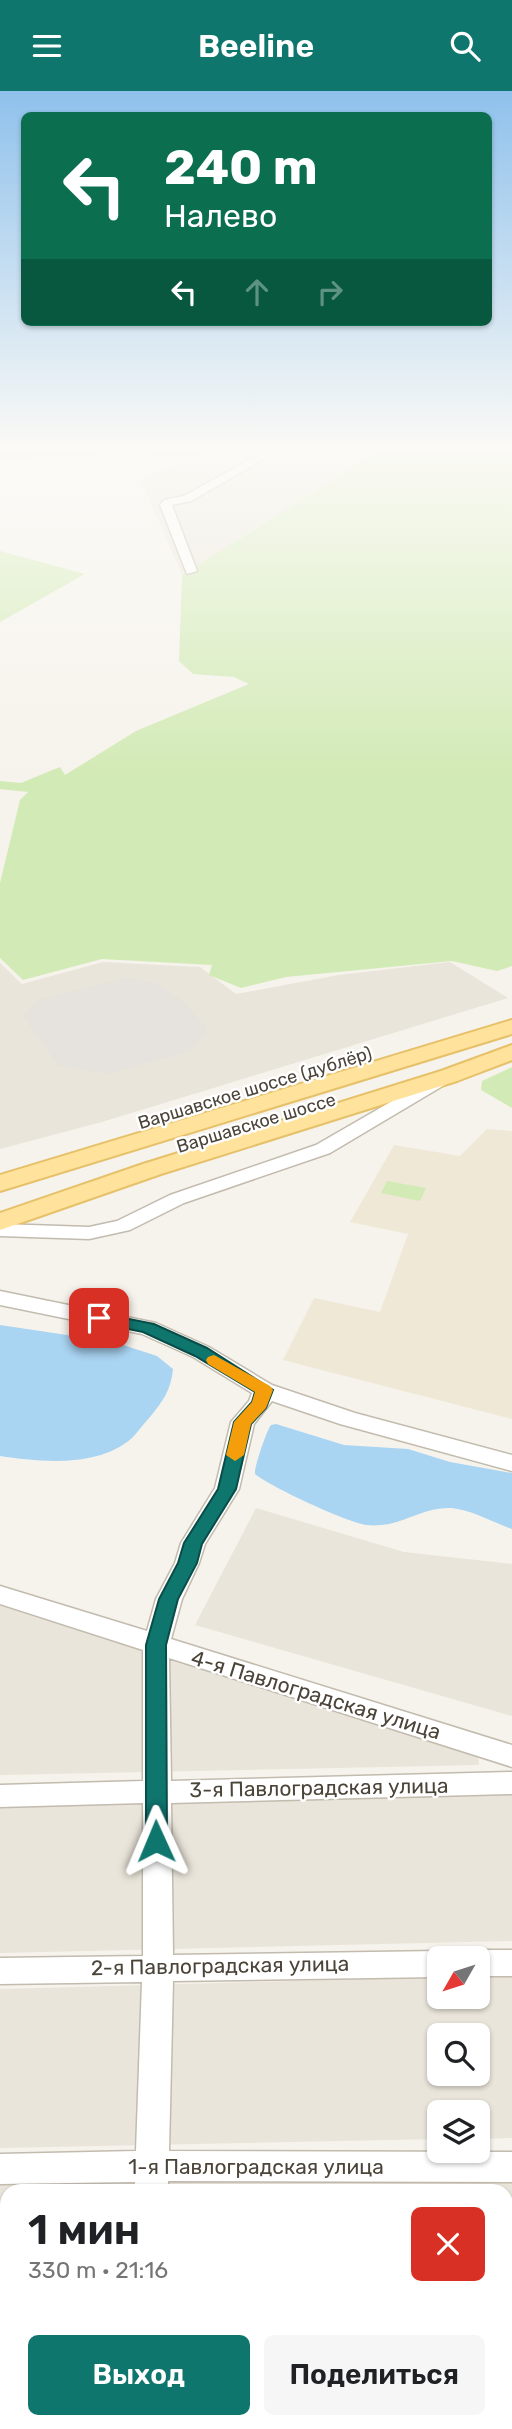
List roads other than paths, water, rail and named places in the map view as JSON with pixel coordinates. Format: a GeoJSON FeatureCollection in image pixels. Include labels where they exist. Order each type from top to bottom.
{"type":"FeatureCollection","features":[{"type":"Feature","properties":{"kind":"main road","name":"Варшавское шоссе (дублёр)"},"geometry":{"type":"LineString","coordinates":[[0,1164],[434,1035],[512,1022]]}},
{"type":"Feature","properties":{"kind":"main road","name":"Варшавское шоссе"},"geometry":{"type":"LineString","coordinates":[[2,1202],[512,1027]]}},
{"type":"Feature","properties":{"kind":"main road","name":"Варшавское шоссе"},"geometry":{"type":"LineString","coordinates":[[2,1202],[512,1045]]}},
{"type":"Feature","properties":{"kind":"main road"},"geometry":{"type":"LineString","coordinates":[[2,1202],[152,1169],[449,1076],[512,1052]]}},
{"type":"Feature","properties":{"kind":"street"},"geometry":{"type":"LineString","coordinates":[[187,560],[191,571]]}},
{"type":"Feature","properties":{"kind":"street"},"geometry":{"type":"LineString","coordinates":[[0,1230],[89,1233],[124,1226],[177,1199],[323,1149],[449,1076]]}},
{"type":"Feature","properties":{"kind":"street"},"geometry":{"type":"LineString","coordinates":[[0,1298],[148,1328],[201,1352],[264,1390],[348,1419],[512,1463]]}},
{"type":"Feature","properties":{"kind":"street"},"geometry":{"type":"LineString","coordinates":[[152,2178],[158,1966],[156,1645],[169,1599],[187,1563],[193,1543],[227,1489],[243,1422],[260,1404],[264,1390]]}},
{"type":"Feature","properties":{"kind":"street","name":"4-я Павлоградская улица"},"geometry":{"type":"LineString","coordinates":[[0,1595],[512,1756]]}},
{"type":"Feature","properties":{"kind":"street","name":"3-я Павлоградская улица"},"geometry":{"type":"LineString","coordinates":[[0,1796],[512,1783]]}},
{"type":"Feature","properties":{"kind":"street"},"geometry":{"type":"LineString","coordinates":[[490,1963],[512,1963]]}},
{"type":"Feature","properties":{"kind":"street","name":"2-я Павлоградская улица"},"geometry":{"type":"LineString","coordinates":[[0,1971],[158,1966],[427,1964]]}},
{"type":"Feature","properties":{"kind":"street","name":"1-я Павлоградская улица"},"geometry":{"type":"LineString","coordinates":[[0,2169],[152,2178],[512,2167]]}},
{"type":"Feature","properties":{"kind":"water"},"geometry":{"type":"Polygon","coordinates":[[[0,1325],[114,1342],[157,1356],[173,1369],[166,1395],[132,1438],[103,1454],[69,1461],[0,1456],[0,1325]]]}},
{"type":"Feature","properties":{"kind":"water"},"geometry":{"type":"Polygon","coordinates":[[[276,1424],[344,1445],[408,1449],[450,1462],[512,1473],[512,1529],[451,1508],[427,1511],[389,1524],[367,1525],[309,1503],[255,1474],[267,1434],[271,1425],[276,1424]]]}}]}
